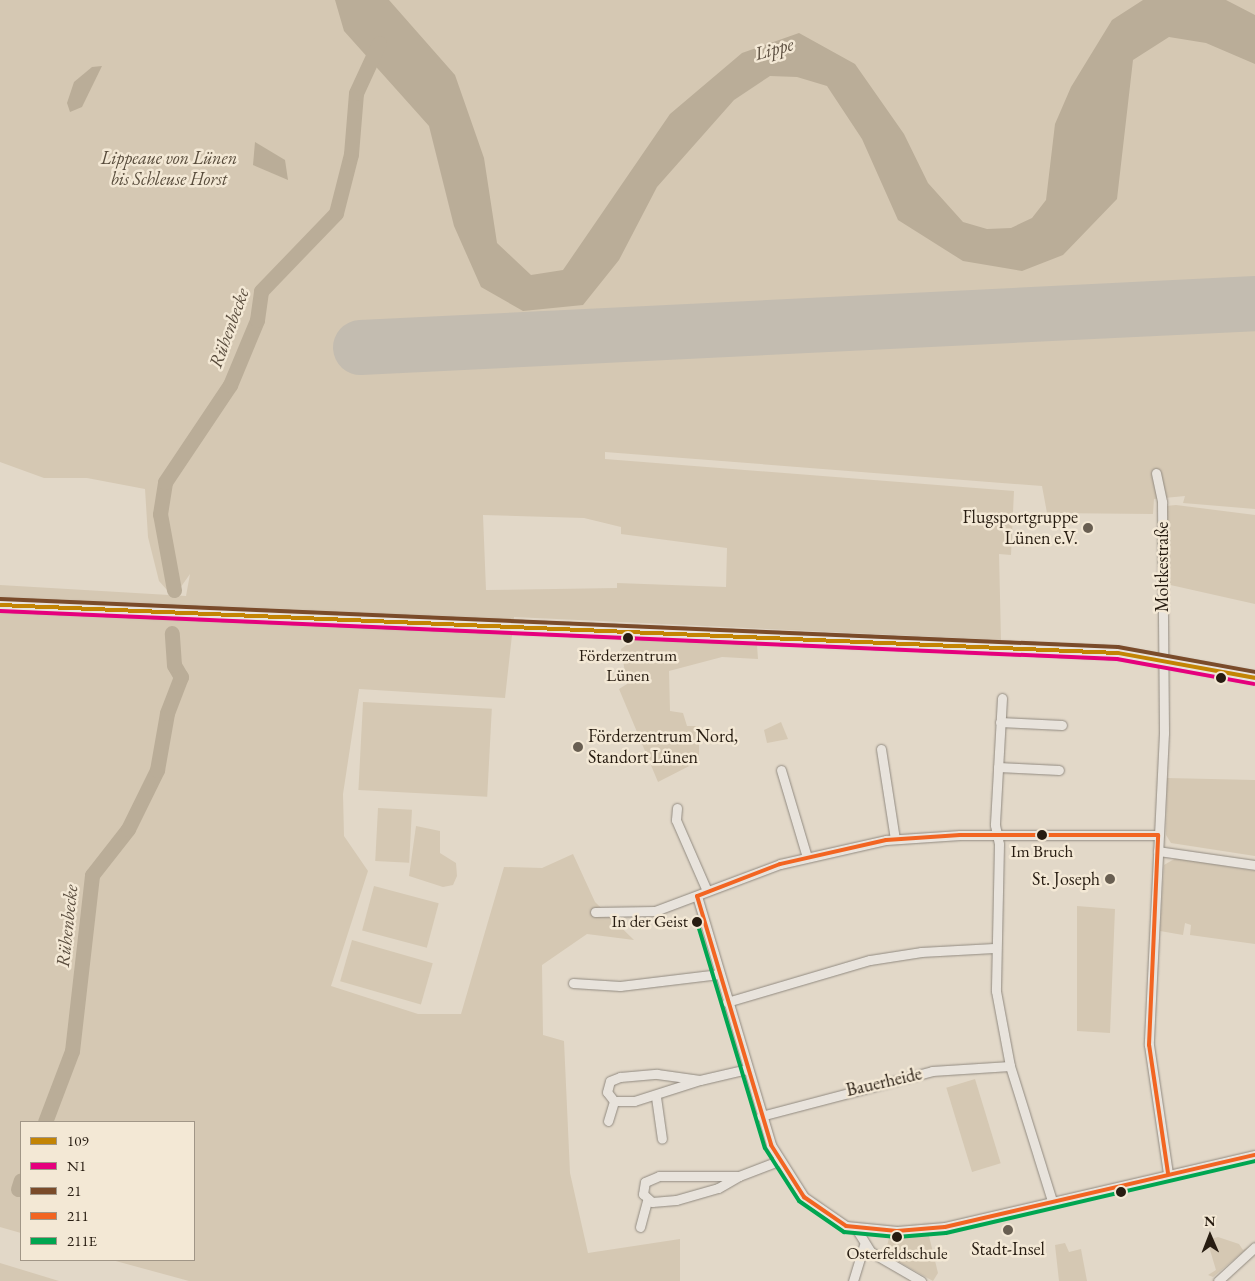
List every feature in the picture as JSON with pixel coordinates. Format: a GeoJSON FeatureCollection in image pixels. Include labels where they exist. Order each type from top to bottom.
{"type":"FeatureCollection","features":[{"type":"Feature","properties":{"kind":"street","name":"Moltkestraße"},"geometry":{"type":"LineString","coordinates":[[1156,473],[1162,502],[1163,661],[1158,851],[1149,1045],[1168,1173]]}},
{"type":"Feature","properties":{"kind":"street"},"geometry":{"type":"LineString","coordinates":[[0,605],[1118,653],[1255,678]]}},
{"type":"Feature","properties":{"kind":"street"},"geometry":{"type":"LineString","coordinates":[[1002,698],[998,767],[994,948],[1010,1066],[1052,1201]]}},
{"type":"Feature","properties":{"kind":"street"},"geometry":{"type":"LineString","coordinates":[[1000,722],[1062,726]]}},
{"type":"Feature","properties":{"kind":"street"},"geometry":{"type":"LineString","coordinates":[[881,749],[895,839]]}},
{"type":"Feature","properties":{"kind":"street"},"geometry":{"type":"LineString","coordinates":[[998,767],[1059,770]]}},
{"type":"Feature","properties":{"kind":"street"},"geometry":{"type":"LineString","coordinates":[[781,770],[807,857]]}},
{"type":"Feature","properties":{"kind":"street"},"geometry":{"type":"LineString","coordinates":[[677,808],[676,820],[707,891]]}},
{"type":"Feature","properties":{"kind":"street"},"geometry":{"type":"LineString","coordinates":[[595,912],[655,911],[807,857],[895,839],[997,835],[1158,835]]}},
{"type":"Feature","properties":{"kind":"street"},"geometry":{"type":"LineString","coordinates":[[1158,851],[1255,864]]}},
{"type":"Feature","properties":{"kind":"street"},"geometry":{"type":"LineString","coordinates":[[696,896],[761,1116],[778,1161],[804,1197],[836,1221],[857,1230],[945,1227],[1168,1173],[1255,1155]]}},
{"type":"Feature","properties":{"kind":"street"},"geometry":{"type":"LineString","coordinates":[[728,1002],[870,960],[921,952],[994,948]]}},
{"type":"Feature","properties":{"kind":"street"},"geometry":{"type":"LineString","coordinates":[[573,983],[620,986],[719,974]]}},
{"type":"Feature","properties":{"kind":"street","name":"Bauerheide"},"geometry":{"type":"LineString","coordinates":[[761,1116],[932,1071],[1010,1066]]}},
{"type":"Feature","properties":{"kind":"street"},"geometry":{"type":"LineString","coordinates":[[614,1102],[656,1098],[700,1080],[747,1069]]}},
{"type":"Feature","properties":{"kind":"street"},"geometry":{"type":"LineString","coordinates":[[608,1121],[614,1102],[607,1087],[620,1077],[656,1074],[700,1080]]}},
{"type":"Feature","properties":{"kind":"street"},"geometry":{"type":"LineString","coordinates":[[656,1098],[662,1138]]}},
{"type":"Feature","properties":{"kind":"street"},"geometry":{"type":"LineString","coordinates":[[647,1200],[676,1200],[718,1188],[739,1176],[778,1161]]}},
{"type":"Feature","properties":{"kind":"street"},"geometry":{"type":"LineString","coordinates":[[640,1227],[647,1200],[643,1186],[659,1176],[698,1172],[739,1176]]}},
{"type":"Feature","properties":{"kind":"street"},"geometry":{"type":"LineString","coordinates":[[857,1230],[864,1246],[921,1281]]}},
{"type":"Feature","properties":{"kind":"street"},"geometry":{"type":"LineString","coordinates":[[852,1280],[864,1246]]}},
{"type":"Feature","properties":{"kind":"street"},"geometry":{"type":"LineString","coordinates":[[1218,1281],[1231,1277],[1255,1248]]}},
{"type":"Feature","properties":{"kind":"green space","name":"Lippeaue von Lünen bis Schleuse Horst"},"geometry":{"type":"Polygon","coordinates":[[[0,0],[1255,0],[1255,509],[1183,503],[1185,496],[1154,499],[1153,514],[1047,513],[1042,486],[605,452],[605,459],[1014,491],[1011,555],[999,554],[1001,640],[514,617],[505,698],[359,689],[343,794],[344,836],[368,871],[331,986],[418,1014],[461,1014],[504,867],[542,868],[573,854],[595,902],[634,940],[587,934],[542,965],[543,1035],[564,1041],[570,1173],[588,1253],[680,1239],[680,1281],[189,1281],[116,1261],[195,1261],[195,1121],[20,1121],[20,1233],[0,1227],[0,585],[186,596],[190,574],[178,591],[167,590],[159,581],[148,537],[145,489],[87,478],[44,478],[0,462],[0,0]],[[483,515],[486,590],[617,588],[617,583],[726,587],[727,548],[621,534],[621,527],[584,518],[483,515]]]}},
{"type":"Feature","properties":{"kind":"green space"},"geometry":{"type":"Polygon","coordinates":[[[1176,505],[1255,515],[1255,604],[1166,584],[1166,506],[1176,505]]]}},
{"type":"Feature","properties":{"kind":"green space"},"geometry":{"type":"Polygon","coordinates":[[[636,638],[757,645],[758,659],[722,657],[669,671],[670,711],[683,713],[687,726],[699,726],[699,761],[658,782],[619,689],[627,684],[621,649],[636,638]]]}},
{"type":"Feature","properties":{"kind":"green space"},"geometry":{"type":"Polygon","coordinates":[[[363,702],[492,709],[487,797],[358,790],[363,702]]]}},
{"type":"Feature","properties":{"kind":"green space"},"geometry":{"type":"Polygon","coordinates":[[[781,722],[788,739],[767,743],[764,730],[781,722]]]}},
{"type":"Feature","properties":{"kind":"green space"},"geometry":{"type":"Polygon","coordinates":[[[1167,778],[1255,780],[1255,856],[1171,843],[1166,835],[1167,778]]]}},
{"type":"Feature","properties":{"kind":"green space"},"geometry":{"type":"Polygon","coordinates":[[[378,808],[412,810],[409,863],[375,861],[378,808]]]}},
{"type":"Feature","properties":{"kind":"green space"},"geometry":{"type":"Polygon","coordinates":[[[416,826],[440,831],[440,853],[456,863],[457,876],[453,885],[443,887],[409,876],[416,826]]]}},
{"type":"Feature","properties":{"kind":"green space"},"geometry":{"type":"Polygon","coordinates":[[[1176,858],[1255,871],[1255,944],[1190,935],[1191,925],[1185,923],[1183,935],[1160,931],[1164,865],[1176,858]]]}},
{"type":"Feature","properties":{"kind":"green space"},"geometry":{"type":"Polygon","coordinates":[[[374,886],[439,903],[427,948],[362,930],[374,886]]]}},
{"type":"Feature","properties":{"kind":"green space"},"geometry":{"type":"Polygon","coordinates":[[[1077,906],[1115,909],[1110,1033],[1077,1031],[1077,906]]]}},
{"type":"Feature","properties":{"kind":"green space"},"geometry":{"type":"Polygon","coordinates":[[[352,940],[433,963],[421,1004],[340,981],[352,940]]]}},
{"type":"Feature","properties":{"kind":"green space"},"geometry":{"type":"Polygon","coordinates":[[[975,1079],[1001,1163],[972,1172],[946,1088],[975,1079]]]}},
{"type":"Feature","properties":{"kind":"green space"},"geometry":{"type":"Polygon","coordinates":[[[929,1236],[938,1273],[933,1281],[885,1254],[889,1238],[929,1236]]]}},
{"type":"Feature","properties":{"kind":"green space"},"geometry":{"type":"Polygon","coordinates":[[[1218,1237],[1239,1244],[1243,1250],[1249,1247],[1213,1277],[1208,1275],[1216,1270],[1207,1240],[1218,1237]]]}},
{"type":"Feature","properties":{"kind":"green space"},"geometry":{"type":"Polygon","coordinates":[[[1065,1243],[1069,1252],[1081,1249],[1087,1281],[1059,1281],[1055,1245],[1065,1243]]]}},
{"type":"Feature","properties":{"kind":"green space"},"geometry":{"type":"Polygon","coordinates":[[[0,1263],[59,1281],[0,1281],[0,1263]]]}},
{"type":"Feature","properties":{"kind":"water","name":"Lippe"},"geometry":{"type":"Polygon","coordinates":[[[335,0],[389,0],[455,75],[484,158],[497,243],[531,275],[563,270],[670,114],[742,53],[799,33],[855,64],[904,134],[928,183],[963,222],[987,229],[1011,228],[1032,218],[1046,200],[1055,124],[1071,87],[1112,20],[1143,0],[1226,0],[1255,15],[1255,64],[1206,43],[1169,37],[1133,60],[1117,199],[1063,255],[1022,271],[963,261],[898,220],[862,139],[827,86],[797,77],[770,76],[734,100],[657,187],[619,260],[583,305],[523,311],[481,287],[454,226],[429,126],[344,31],[335,0]]]}},
{"type":"Feature","properties":{"kind":"water"},"geometry":{"type":"Polygon","coordinates":[[[102,66],[82,107],[70,112],[67,103],[74,82],[92,67],[102,66]]]}},
{"type":"Feature","properties":{"kind":"water"},"geometry":{"type":"Polygon","coordinates":[[[255,142],[285,160],[288,180],[253,165],[255,142]]]}},
{"type":"Feature","properties":{"kind":"waterway","name":"Rühenbecke"},"geometry":{"type":"LineString","coordinates":[[174,590],[160,514],[165,482],[230,385],[257,320],[261,291],[336,213],[351,154],[356,93],[379,43]]}},
{"type":"Feature","properties":{"kind":"waterway","name":"Rühenbecke"},"geometry":{"type":"LineString","coordinates":[[45,1121],[72,1051],[92,875],[128,829],[157,770],[167,713],[181,677],[174,665],[172,633]]}},
{"type":"Feature","properties":{"kind":"waterway","name":"Rühenbecke"},"geometry":{"type":"LineString","coordinates":[[18,1189],[20,1183]]}},
{"type":"Feature","properties":{"kind":"runway"},"geometry":{"type":"LineString","coordinates":[[360,347],[1255,303]]}},
{"type":"Feature","properties":{"kind":"transit line","name":"21"},"geometry":{"type":"LineString","coordinates":[[0,599],[1118,647],[1255,672]]}},
{"type":"Feature","properties":{"kind":"transit line","name":"109"},"geometry":{"type":"LineString","coordinates":[[0,605],[1118,653],[1255,678]]}},
{"type":"Feature","properties":{"kind":"transit line","name":"N1"},"geometry":{"type":"LineString","coordinates":[[0,611],[1117,659],[1254,684]]}},
{"type":"Feature","properties":{"kind":"transit line","name":"211"},"geometry":{"type":"LineString","coordinates":[[1168,1173],[1149,1045],[1158,835],[960,835],[886,840],[780,864],[697,896],[771,1145],[804,1197],[846,1226],[897,1231],[945,1227],[1255,1155]]}},
{"type":"Feature","properties":{"kind":"transit line","name":"211E"},"geometry":{"type":"LineString","coordinates":[[697,922],[765,1148],[799,1201],[844,1232],[897,1237],[946,1233],[1255,1161]]}},
{"type":"Feature","properties":{"kind":"place","name":"Flugsportgruppe Lünen e.V."},"geometry":{"type":"Point","coordinates":[1088,528]}},
{"type":"Feature","properties":{"kind":"place","name":"Förderzentrum Lünen"},"geometry":{"type":"Point","coordinates":[628,638]}},
{"type":"Feature","properties":{"kind":"place","name":"Förderzentrum Nord, Standort Lünen"},"geometry":{"type":"Point","coordinates":[578,747]}},
{"type":"Feature","properties":{"kind":"place","name":"Im Bruch"},"geometry":{"type":"Point","coordinates":[1042,835]}},
{"type":"Feature","properties":{"kind":"place","name":"St. Joseph"},"geometry":{"type":"Point","coordinates":[1110,879]}},
{"type":"Feature","properties":{"kind":"place","name":"In der Geist"},"geometry":{"type":"Point","coordinates":[697,922]}},
{"type":"Feature","properties":{"kind":"place","name":"Stadt-Insel"},"geometry":{"type":"Point","coordinates":[1008,1230]}},
{"type":"Feature","properties":{"kind":"place","name":"Osterfeldschule"},"geometry":{"type":"Point","coordinates":[897,1237]}}]}
